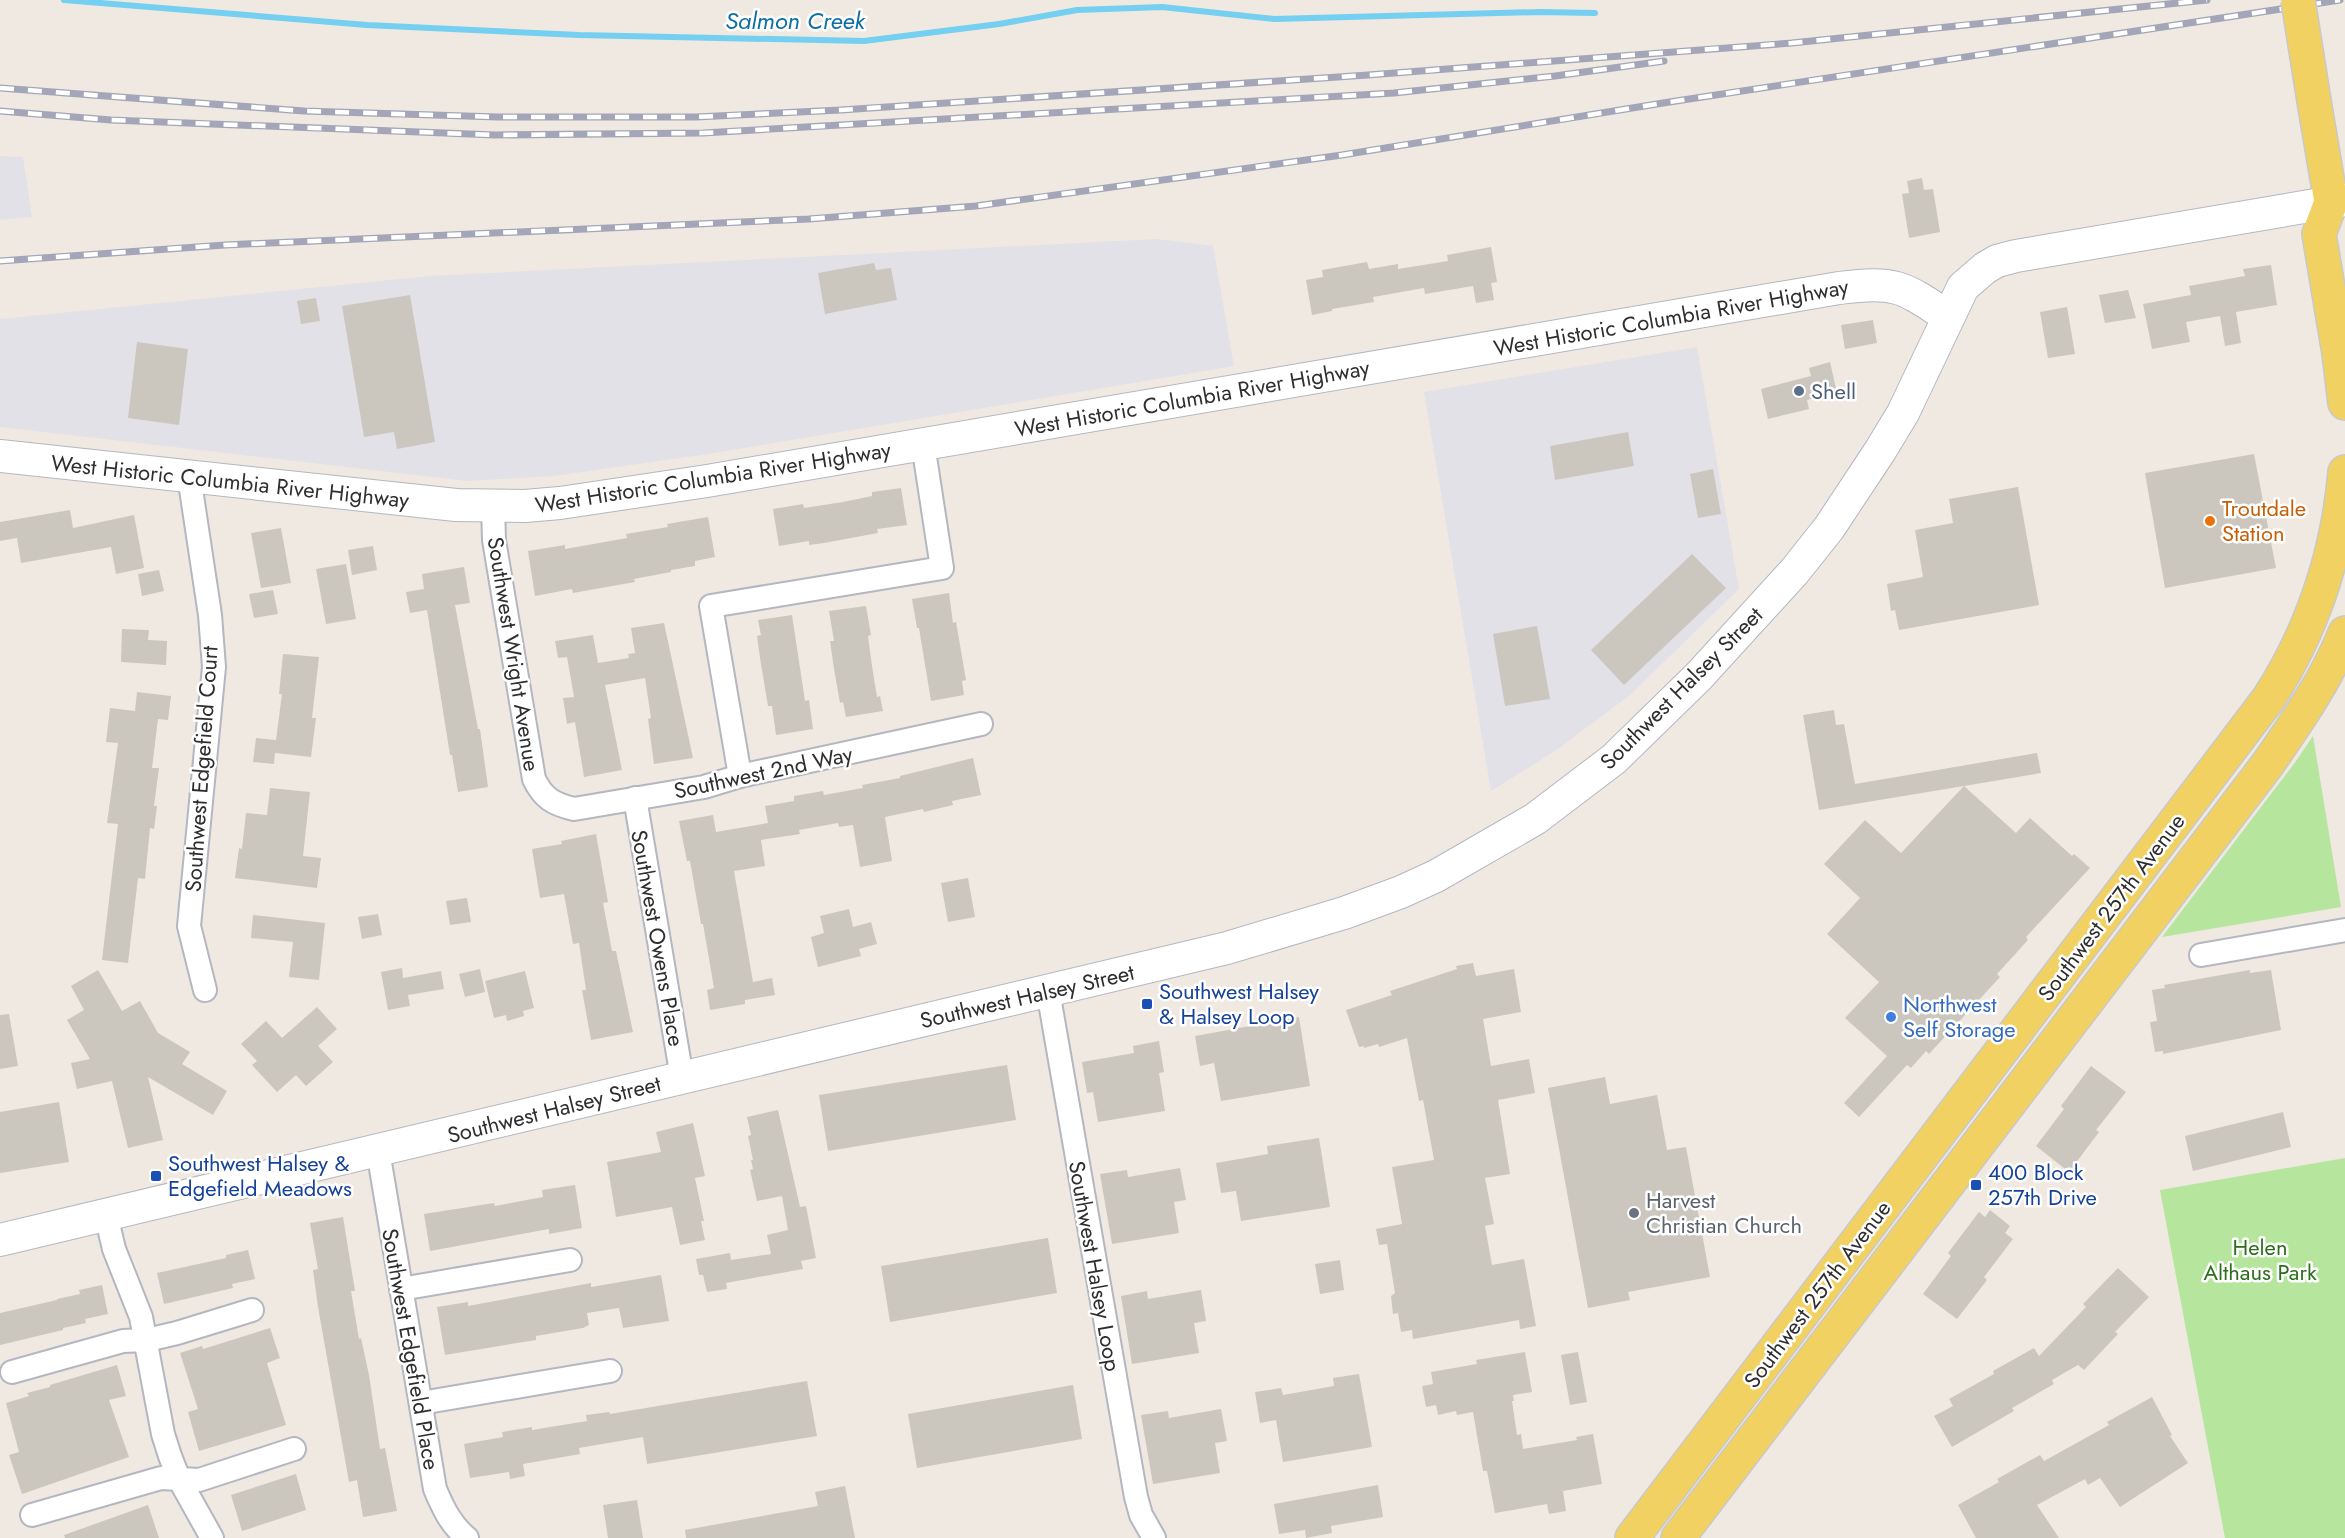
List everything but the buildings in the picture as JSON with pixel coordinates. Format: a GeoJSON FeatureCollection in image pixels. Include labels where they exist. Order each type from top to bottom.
{"type":"FeatureCollection","features":[{"type":"Feature","properties":{"kind":"main road"},"geometry":{"type":"LineString","coordinates":[[2298,0],[2314,101],[2340,206],[2319,234],[2345,403]]}},
{"type":"Feature","properties":{"kind":"main road","name":"Southwest 257th Avenue"},"geometry":{"type":"LineString","coordinates":[[1632,1538],[2269,698],[2299,645],[2325,578],[2336,536],[2345,472]]}},
{"type":"Feature","properties":{"kind":"main road","name":"Southwest 257th Avenue"},"geometry":{"type":"LineString","coordinates":[[1678,1538],[2267,765],[2320,684],[2345,633]]}},
{"type":"Feature","properties":{"kind":"street"},"geometry":{"type":"LineString","coordinates":[[1948,317],[1963,287],[1975,275],[1997,261],[2016,256],[2340,206]]}},
{"type":"Feature","properties":{"kind":"street","name":"West Historic Columbia River Highway"},"geometry":{"type":"LineString","coordinates":[[0,456],[456,505],[548,504],[923,444],[1857,285],[1882,284],[1899,287],[1948,317]]}},
{"type":"Feature","properties":{"kind":"street","name":"Southwest Halsey Street"},"geometry":{"type":"LineString","coordinates":[[0,1240],[1048,991],[1289,931],[1401,892],[1464,861],[1525,825],[1576,789],[1614,759],[1699,676],[1794,572],[1829,528],[1903,413],[1948,317]]}},
{"type":"Feature","properties":{"kind":"street"},"geometry":{"type":"LineString","coordinates":[[740,776],[711,606],[942,568],[923,444]]}},
{"type":"Feature","properties":{"kind":"street","name":"Southwest Edgefield Court"},"geometry":{"type":"LineString","coordinates":[[189,476],[210,615],[214,667],[189,926],[206,990]]}},
{"type":"Feature","properties":{"kind":"street","name":"Southwest Wright Avenue"},"geometry":{"type":"LineString","coordinates":[[493,506],[494,540],[534,779],[546,798]]}},
{"type":"Feature","properties":{"kind":"street","name":"Southwest 2nd Way"},"geometry":{"type":"LineString","coordinates":[[546,798],[558,805],[573,809],[704,786],[740,776],[981,724]]}},
{"type":"Feature","properties":{"kind":"street","name":"Southwest Owens Place"},"geometry":{"type":"LineString","coordinates":[[635,798],[682,1077]]}},
{"type":"Feature","properties":{"kind":"street"},"geometry":{"type":"LineString","coordinates":[[2201,955],[2345,930]]}},
{"type":"Feature","properties":{"kind":"street","name":"Southwest Halsey Loop"},"geometry":{"type":"LineString","coordinates":[[1048,991],[1136,1497],[1141,1515],[1154,1538]]}},
{"type":"Feature","properties":{"kind":"street","name":"Southwest Edgefield Place"},"geometry":{"type":"LineString","coordinates":[[378,1151],[435,1489],[444,1512],[467,1538]]}},
{"type":"Feature","properties":{"kind":"street"},"geometry":{"type":"LineString","coordinates":[[106,1215],[114,1250],[141,1317],[147,1340],[163,1434],[179,1479],[212,1538]]}},
{"type":"Feature","properties":{"kind":"street"},"geometry":{"type":"LineString","coordinates":[[401,1289],[570,1260]]}},
{"type":"Feature","properties":{"kind":"street"},"geometry":{"type":"LineString","coordinates":[[12,1371],[123,1341],[147,1340],[177,1333],[252,1310]]}},
{"type":"Feature","properties":{"kind":"street"},"geometry":{"type":"LineString","coordinates":[[421,1403],[610,1371]]}},
{"type":"Feature","properties":{"kind":"street"},"geometry":{"type":"LineString","coordinates":[[33,1515],[161,1478],[199,1480],[294,1449]]}},
{"type":"Feature","properties":{"kind":"shaded area"},"geometry":{"type":"Polygon","coordinates":[[[0,156],[23,157],[32,217],[0,220],[0,156]]]}},
{"type":"Feature","properties":{"kind":"shaded area"},"geometry":{"type":"Polygon","coordinates":[[[1157,239],[1213,246],[1234,366],[708,454],[554,476],[467,481],[0,427],[0,319],[430,276],[1157,239]]]}},
{"type":"Feature","properties":{"kind":"shaded area"},"geometry":{"type":"Polygon","coordinates":[[[1697,347],[1739,589],[1629,696],[1555,751],[1491,791],[1424,392],[1697,347]]]}},
{"type":"Feature","properties":{"kind":"green space"},"geometry":{"type":"Polygon","coordinates":[[[2313,736],[2341,907],[2162,937],[2294,764],[2313,736]]]}},
{"type":"Feature","properties":{"kind":"green space","name":"Helen Althaus Park"},"geometry":{"type":"Polygon","coordinates":[[[2345,1158],[2345,1538],[2225,1538],[2160,1190],[2345,1158]]]}},
{"type":"Feature","properties":{"kind":"waterway","name":"Salmon Creek"},"geometry":{"type":"LineString","coordinates":[[64,0],[367,25],[579,35],[864,41],[999,24],[1077,10],[1162,7],[1274,19],[1540,12],[1595,13]]}},
{"type":"Feature","properties":{"kind":"railway"},"geometry":{"type":"LineString","coordinates":[[0,88],[304,111],[498,117],[696,117],[841,110],[1368,75],[1792,43],[2207,0]]}},
{"type":"Feature","properties":{"kind":"railway"},"geometry":{"type":"LineString","coordinates":[[0,261],[225,245],[809,219],[976,206],[1342,155],[1663,103],[2340,0]]}},
{"type":"Feature","properties":{"kind":"railway"},"geometry":{"type":"LineString","coordinates":[[0,111],[111,120],[495,135],[703,133],[1394,93],[1555,76],[1664,61]]}},
{"type":"Feature","properties":{"kind":"place","name":"Shell"},"geometry":{"type":"Point","coordinates":[1799,391]}},
{"type":"Feature","properties":{"kind":"place","name":"Troutdale Station"},"geometry":{"type":"Point","coordinates":[2210,521]}},
{"type":"Feature","properties":{"kind":"place","name":"Southwest Halsey & Halsey Loop"},"geometry":{"type":"Point","coordinates":[1147,1004]}},
{"type":"Feature","properties":{"kind":"place","name":"Northwest Self Storage"},"geometry":{"type":"Point","coordinates":[1891,1017]}},
{"type":"Feature","properties":{"kind":"place","name":"Southwest Halsey & Edgefield Meadows"},"geometry":{"type":"Point","coordinates":[156,1176]}},
{"type":"Feature","properties":{"kind":"place","name":"400 Block 257th Drive"},"geometry":{"type":"Point","coordinates":[1976,1185]}},
{"type":"Feature","properties":{"kind":"place","name":"Harvest Christian Church"},"geometry":{"type":"Point","coordinates":[1634,1213]}}]}
